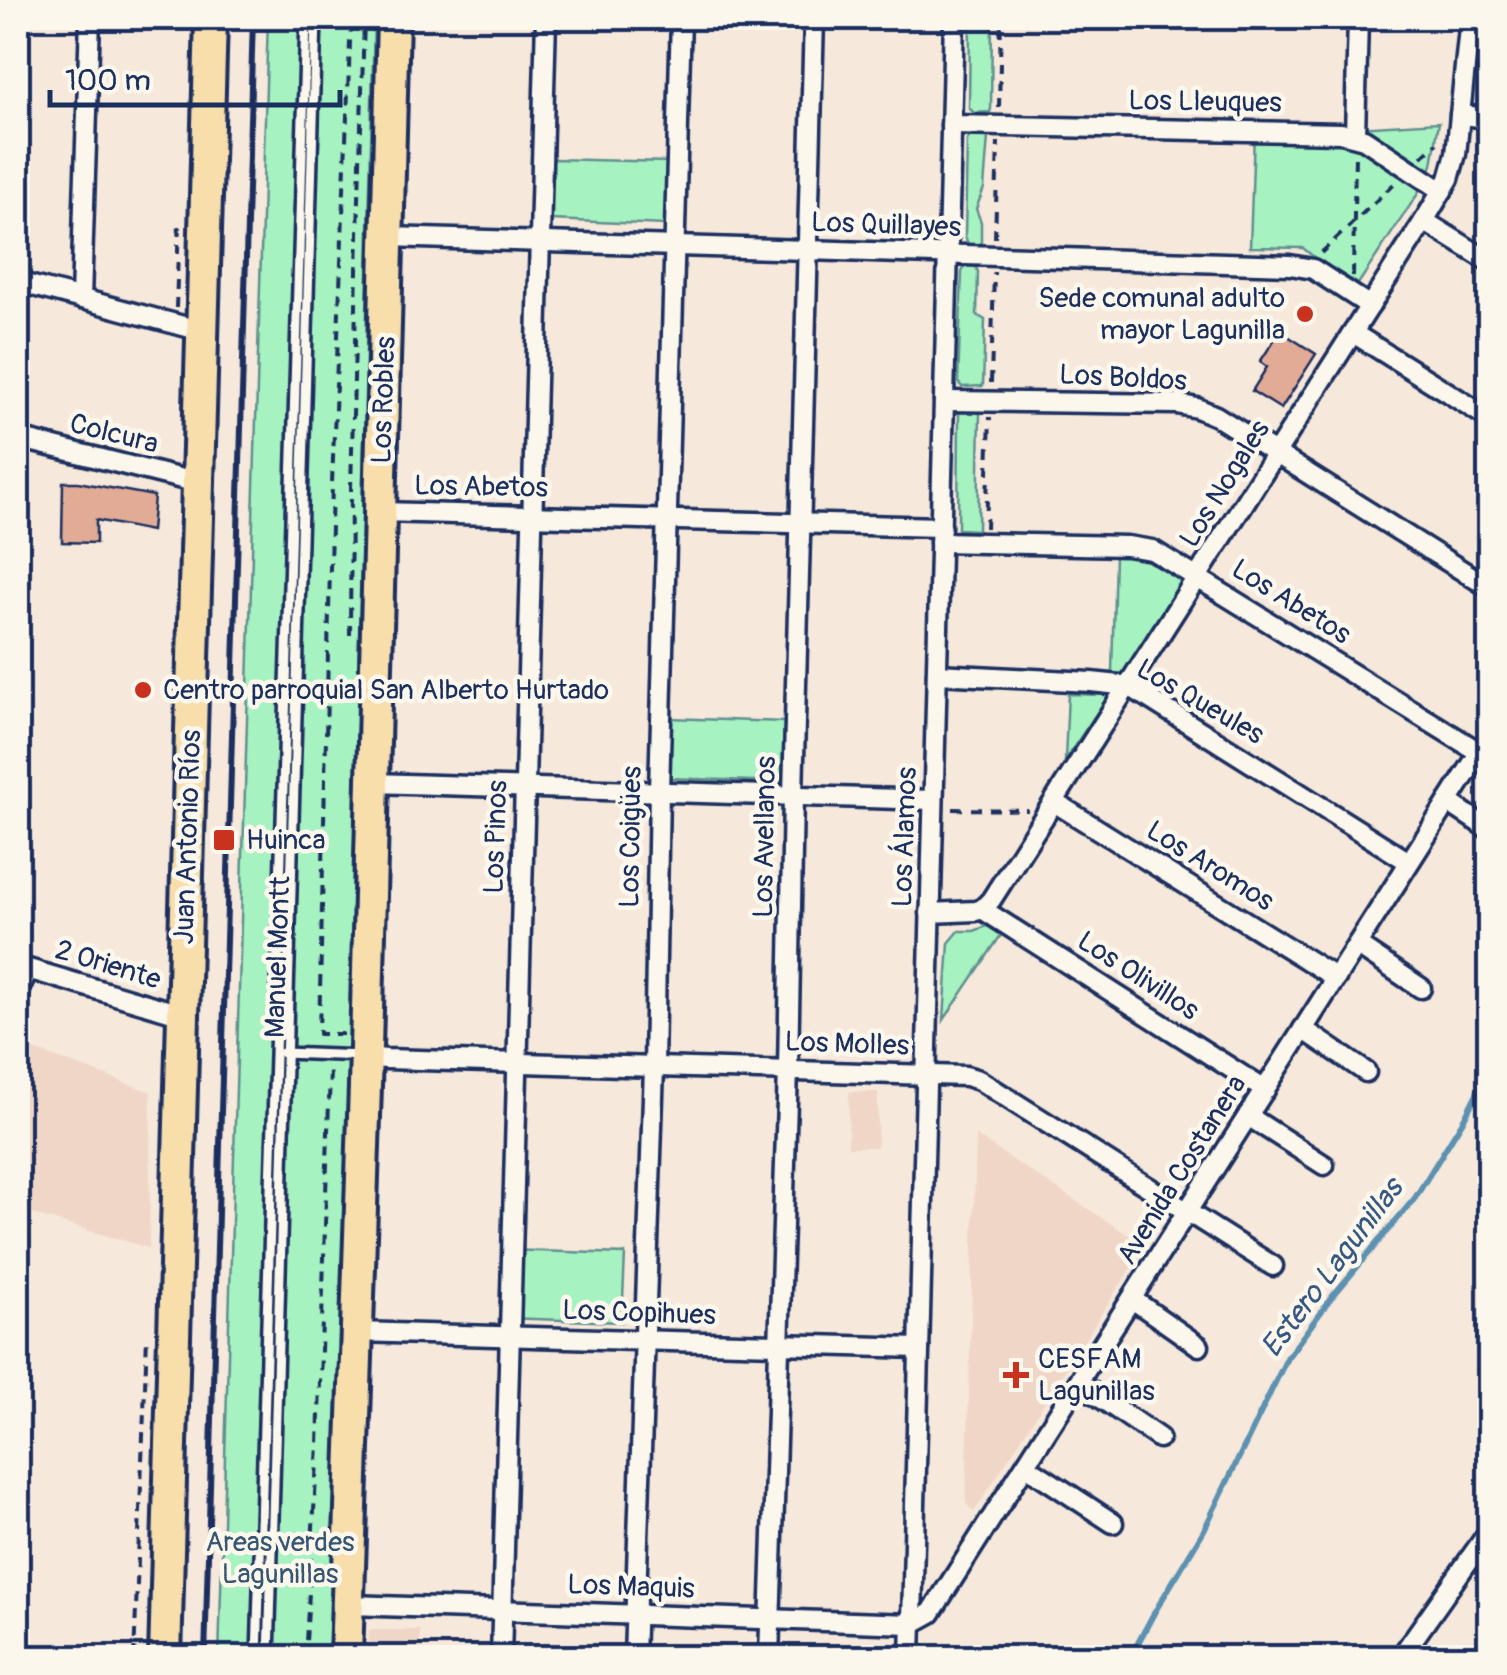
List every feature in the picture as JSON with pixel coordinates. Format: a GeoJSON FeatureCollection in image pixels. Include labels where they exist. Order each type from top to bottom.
{"type":"FeatureCollection","features":[{"type":"Feature","properties":{"kind":"main road","name":"Juan Antonio Ríos"},"geometry":{"type":"LineString","coordinates":[[165,1658],[211,18]]}},
{"type":"Feature","properties":{"kind":"main road","name":"Los Robles"},"geometry":{"type":"LineString","coordinates":[[373,783],[393,18]]}},
{"type":"Feature","properties":{"kind":"main road"},"geometry":{"type":"LineString","coordinates":[[346,1658],[357,1332],[353,1056],[373,783]]}},
{"type":"Feature","properties":{"kind":"street"},"geometry":{"type":"LineString","coordinates":[[81,300],[90,18]]}},
{"type":"Feature","properties":{"kind":"street","name":"Los Pinos"},"geometry":{"type":"LineString","coordinates":[[501,1658],[546,18]]}},
{"type":"Feature","properties":{"kind":"street","name":"Los Coigües"},"geometry":{"type":"LineString","coordinates":[[634,1658],[654,1067],[681,18]]}},
{"type":"Feature","properties":{"kind":"street","name":"Los Avellanos"},"geometry":{"type":"LineString","coordinates":[[769,1658],[814,18]]}},
{"type":"Feature","properties":{"kind":"street","name":"Los Álamos"},"geometry":{"type":"LineString","coordinates":[[910,1658],[954,18]]}},
{"type":"Feature","properties":{"kind":"street"},"geometry":{"type":"LineString","coordinates":[[1355,136],[1358,18]]}},
{"type":"Feature","properties":{"kind":"street","name":"Los Nogales"},"geometry":{"type":"LineString","coordinates":[[982,909],[1129,686],[1442,190],[1453,165],[1470,18]]}},
{"type":"Feature","properties":{"kind":"street"},"geometry":{"type":"LineString","coordinates":[[1460,115],[1490,118]]}},
{"type":"Feature","properties":{"kind":"street","name":"Los Lleuques"},"geometry":{"type":"LineString","coordinates":[[951,125],[1341,133],[1355,136],[1442,190]]}},
{"type":"Feature","properties":{"kind":"street"},"geometry":{"type":"LineString","coordinates":[[1424,221],[1490,262]]}},
{"type":"Feature","properties":{"kind":"street","name":"Los Quillayes"},"geometry":{"type":"LineString","coordinates":[[388,237],[1306,267],[1370,306]]}},
{"type":"Feature","properties":{"kind":"street"},"geometry":{"type":"LineString","coordinates":[[18,282],[202,331]]}},
{"type":"Feature","properties":{"kind":"street"},"geometry":{"type":"LineString","coordinates":[[1353,334],[1490,418]]}},
{"type":"Feature","properties":{"kind":"street","name":"Los Boldos"},"geometry":{"type":"LineString","coordinates":[[944,401],[1187,406],[1216,416],[1490,588]]}},
{"type":"Feature","properties":{"kind":"street","name":"Colcura"},"geometry":{"type":"LineString","coordinates":[[18,438],[198,483]]}},
{"type":"Feature","properties":{"kind":"street","name":"Los Abetos"},"geometry":{"type":"LineString","coordinates":[[380,512],[800,523],[941,534],[986,543],[1139,547],[1164,555],[1484,744]]}},
{"type":"Feature","properties":{"kind":"street","name":"Los Queules"},"geometry":{"type":"LineString","coordinates":[[937,674],[1129,686],[1409,862]]}},
{"type":"Feature","properties":{"kind":"street","name":"Avenida Costanera"},"geometry":{"type":"LineString","coordinates":[[912,1624],[936,1608],[1484,744]]}},
{"type":"Feature","properties":{"kind":"street"},"geometry":{"type":"LineString","coordinates":[[373,783],[793,795],[933,804]]}},
{"type":"Feature","properties":{"kind":"street"},"geometry":{"type":"LineString","coordinates":[[1448,802],[1490,830]]}},
{"type":"Feature","properties":{"kind":"street","name":"Los Aromos"},"geometry":{"type":"LineString","coordinates":[[1052,806],[1336,978]]}},
{"type":"Feature","properties":{"kind":"street"},"geometry":{"type":"LineString","coordinates":[[930,913],[982,909]]}},
{"type":"Feature","properties":{"kind":"street","name":"Los Olivillos"},"geometry":{"type":"LineString","coordinates":[[982,909],[1264,1090]]}},
{"type":"Feature","properties":{"kind":"street"},"geometry":{"type":"LineString","coordinates":[[1357,945],[1421,988]]}},
{"type":"Feature","properties":{"kind":"street"},"geometry":{"type":"LineString","coordinates":[[18,996],[22,968]]}},
{"type":"Feature","properties":{"kind":"street","name":"2 Oriente"},"geometry":{"type":"LineString","coordinates":[[22,968],[183,1015]]}},
{"type":"Feature","properties":{"kind":"street"},"geometry":{"type":"LineString","coordinates":[[1303,1029],[1366,1072]]}},
{"type":"Feature","properties":{"kind":"street","name":"Los Molles"},"geometry":{"type":"LineString","coordinates":[[353,1056],[960,1075],[979,1080],[1273,1266]]}},
{"type":"Feature","properties":{"kind":"street"},"geometry":{"type":"LineString","coordinates":[[1248,1116],[1324,1165]]}},
{"type":"Feature","properties":{"kind":"street"},"geometry":{"type":"LineString","coordinates":[[1132,1299],[1199,1346]]}},
{"type":"Feature","properties":{"kind":"street","name":"Los Copihues"},"geometry":{"type":"LineString","coordinates":[[357,1332],[919,1348]]}},
{"type":"Feature","properties":{"kind":"street"},"geometry":{"type":"LineString","coordinates":[[1079,1383],[1159,1438]]}},
{"type":"Feature","properties":{"kind":"street"},"geometry":{"type":"LineString","coordinates":[[1026,1466],[1113,1524]]}},
{"type":"Feature","properties":{"kind":"street"},"geometry":{"type":"LineString","coordinates":[[1400,1658],[1490,1530]]}},
{"type":"Feature","properties":{"kind":"street","name":"Los Maquis"},"geometry":{"type":"LineString","coordinates":[[350,1606],[912,1624]]}},
{"type":"Feature","properties":{"kind":"lane","name":"Manuel Montt"},"geometry":{"type":"LineString","coordinates":[[257,1658],[306,18]]}},
{"type":"Feature","properties":{"kind":"lane","name":"Manuel Montt"},"geometry":{"type":"LineString","coordinates":[[269,1658],[316,18]]}},
{"type":"Feature","properties":{"kind":"lane"},"geometry":{"type":"LineString","coordinates":[[275,1053],[353,1056]]}},
{"type":"Feature","properties":{"kind":"path"},"geometry":{"type":"LineString","coordinates":[[305,1658],[318,1445],[330,1069],[340,1069],[353,1056],[340,1034],[319,1034],[332,483],[351,18]]}},
{"type":"Feature","properties":{"kind":"path"},"geometry":{"type":"LineString","coordinates":[[986,543],[1002,18]]}},
{"type":"Feature","properties":{"kind":"path"},"geometry":{"type":"LineString","coordinates":[[1306,267],[1448,133],[1460,115]]}},
{"type":"Feature","properties":{"kind":"path"},"geometry":{"type":"LineString","coordinates":[[1353,295],[1355,136]]}},
{"type":"Feature","properties":{"kind":"path"},"geometry":{"type":"LineString","coordinates":[[933,804],[1052,806]]}},
{"type":"Feature","properties":{"kind":"shaded area"},"geometry":{"type":"Polygon","coordinates":[[[18,1044],[151,1092],[149,1248],[18,1210],[18,1044]]]}},
{"type":"Feature","properties":{"kind":"shaded area"},"geometry":{"type":"Polygon","coordinates":[[[849,1092],[878,1092],[877,1147],[848,1147],[849,1092]]]}},
{"type":"Feature","properties":{"kind":"shaded area","name":"CESFAM Lagunillas"},"geometry":{"type":"Polygon","coordinates":[[[976,1136],[1145,1246],[974,1512],[966,1504],[976,1136]]]}},
{"type":"Feature","properties":{"kind":"shaded area"},"geometry":{"type":"Polygon","coordinates":[[[369,1630],[420,1630],[419,1657],[368,1657],[369,1630]]]}},
{"type":"Feature","properties":{"kind":"green space","name":"Areas verdes Lagunillas"},"geometry":{"type":"Polygon","coordinates":[[[268,18],[374,18],[335,1657],[219,1658],[268,18]]]}},
{"type":"Feature","properties":{"kind":"green space"},"geometry":{"type":"Polygon","coordinates":[[[970,18],[992,18],[990,112],[974,113],[969,108],[970,18]]]}},
{"type":"Feature","properties":{"kind":"green space"},"geometry":{"type":"Polygon","coordinates":[[[1439,122],[1432,165],[1423,186],[1358,284],[1303,248],[1250,247],[1254,133],[1439,122]]]}},
{"type":"Feature","properties":{"kind":"green space"},"geometry":{"type":"Polygon","coordinates":[[[973,133],[988,137],[984,188],[976,209],[981,222],[981,246],[969,247],[965,236],[967,140],[973,133]]]}},
{"type":"Feature","properties":{"kind":"green space"},"geometry":{"type":"Polygon","coordinates":[[[552,159],[668,162],[665,225],[552,220],[552,159]]]}},
{"type":"Feature","properties":{"kind":"green space"},"geometry":{"type":"Polygon","coordinates":[[[965,266],[976,267],[978,272],[977,315],[985,320],[983,386],[962,387],[958,382],[965,266]]]}},
{"type":"Feature","properties":{"kind":"green space"},"geometry":{"type":"Polygon","coordinates":[[[980,411],[978,530],[958,529],[959,413],[980,411]]]}},
{"type":"Feature","properties":{"kind":"green space"},"geometry":{"type":"Polygon","coordinates":[[[1115,554],[1139,555],[1185,576],[1124,674],[1112,674],[1115,554]]]}},
{"type":"Feature","properties":{"kind":"green space"},"geometry":{"type":"Polygon","coordinates":[[[1068,694],[1109,695],[1065,760],[1068,694]]]}},
{"type":"Feature","properties":{"kind":"green space"},"geometry":{"type":"Polygon","coordinates":[[[669,718],[784,722],[782,782],[667,778],[669,718]]]}},
{"type":"Feature","properties":{"kind":"green space"},"geometry":{"type":"Polygon","coordinates":[[[987,926],[1001,935],[944,1020],[949,943],[959,931],[987,926]]]}},
{"type":"Feature","properties":{"kind":"green space"},"geometry":{"type":"Polygon","coordinates":[[[506,1250],[625,1254],[622,1322],[504,1318],[506,1250]]]}},
{"type":"Feature","properties":{"kind":"building"},"geometry":{"type":"Polygon","coordinates":[[[1280,331],[1316,354],[1281,409],[1252,391],[1267,367],[1260,362],[1280,331]]]}},
{"type":"Feature","properties":{"kind":"building"},"geometry":{"type":"Polygon","coordinates":[[[63,482],[154,496],[151,531],[96,520],[96,543],[62,542],[63,482]]]}},
{"type":"Feature","properties":{"kind":"waterway","name":"Estero Lagunillas"},"geometry":{"type":"LineString","coordinates":[[1130,1658],[1204,1530],[1287,1358],[1415,1198],[1465,1117],[1490,1067]]}},
{"type":"Feature","properties":{"kind":"railway"},"geometry":{"type":"LineString","coordinates":[[205,1658],[253,18]]}},
{"type":"Feature","properties":{"kind":"place","name":"Sede comunal adulto mayor Lagunilla"},"geometry":{"type":"Point","coordinates":[1305,314]}},
{"type":"Feature","properties":{"kind":"place","name":"Centro parroquial San Alberto Hurtado"},"geometry":{"type":"Point","coordinates":[143,690]}},
{"type":"Feature","properties":{"kind":"place","name":"Huinca"},"geometry":{"type":"Point","coordinates":[224,840]}},
{"type":"Feature","properties":{"kind":"place","name":"CESFAM Lagunillas"},"geometry":{"type":"Point","coordinates":[1016,1375]}}]}
